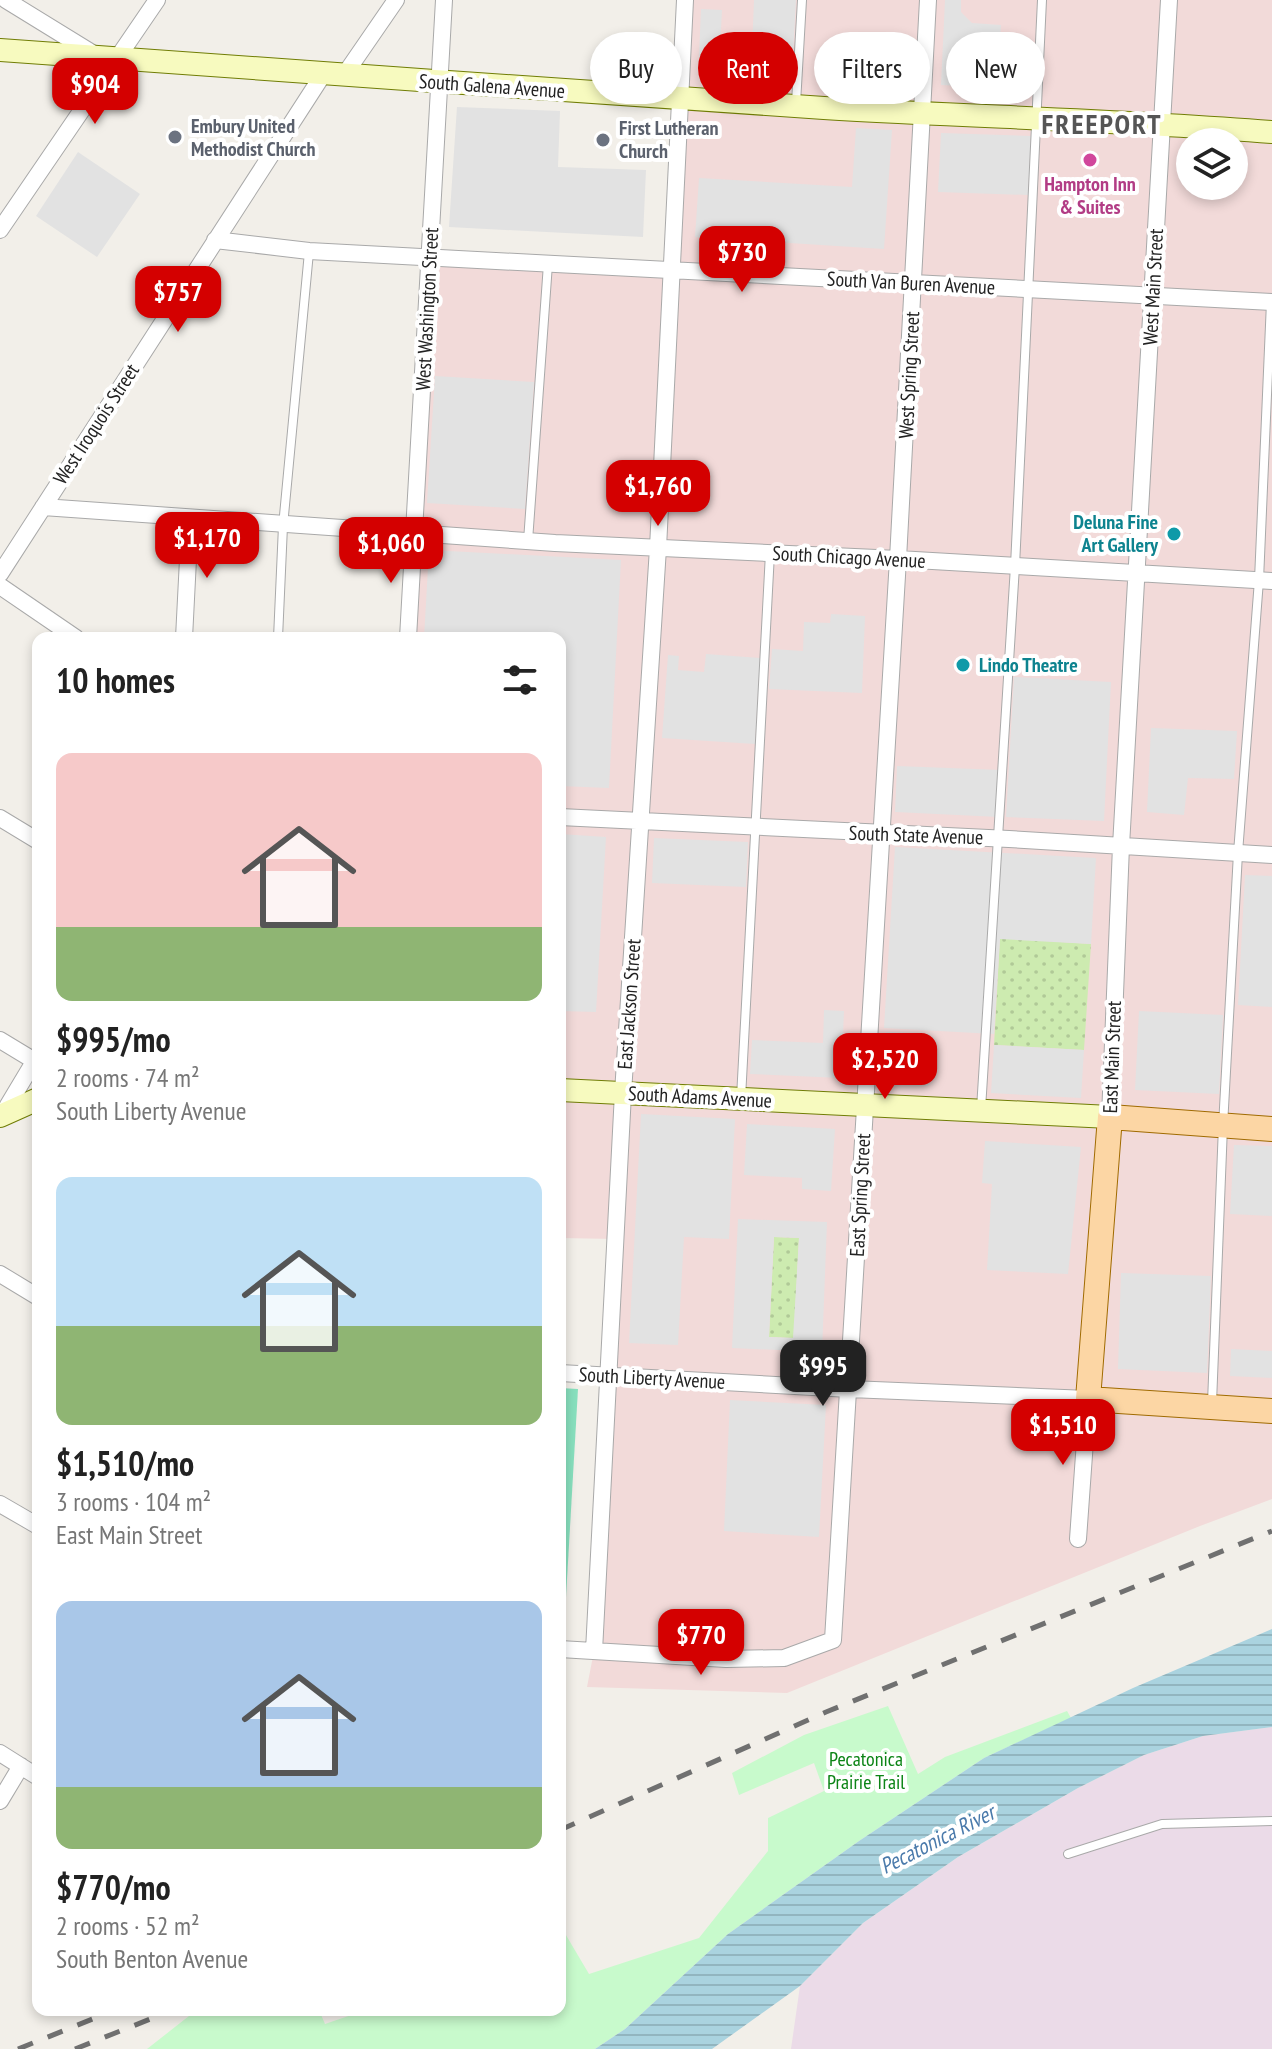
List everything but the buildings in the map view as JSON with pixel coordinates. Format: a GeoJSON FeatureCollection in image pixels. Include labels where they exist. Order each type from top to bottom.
{"type":"FeatureCollection","features":[{"type":"Feature","properties":{"kind":"main road","name":"South Galena Avenue"},"geometry":{"type":"LineString","coordinates":[[0,50],[590,93]]}},
{"type":"Feature","properties":{"kind":"main road","name":"South Galena Avenue"},"geometry":{"type":"LineString","coordinates":[[682,99],[923,114],[1161,123],[1272,132]]}},
{"type":"Feature","properties":{"kind":"main road","name":"South Adams Avenue"},"geometry":{"type":"LineString","coordinates":[[566,1090],[1110,1117],[1272,1129]]}},
{"type":"Feature","properties":{"kind":"main road"},"geometry":{"type":"LineString","coordinates":[[1,1117],[32,1102]]}},
{"type":"Feature","properties":{"kind":"main road","name":"East Main Street"},"geometry":{"type":"LineString","coordinates":[[1088,1399],[1110,1117]]}},
{"type":"Feature","properties":{"kind":"main road","name":"South Liberty Avenue"},"geometry":{"type":"LineString","coordinates":[[1088,1399],[1272,1411]]}},
{"type":"Feature","properties":{"kind":"street"},"geometry":{"type":"LineString","coordinates":[[6,0],[107,58]]}},
{"type":"Feature","properties":{"kind":"street"},"geometry":{"type":"LineString","coordinates":[[0,230],[107,58],[157,0]]}},
{"type":"Feature","properties":{"kind":"street","name":"West Iroquois Street"},"geometry":{"type":"LineString","coordinates":[[0,574],[215,240],[334,74],[396,0]]}},
{"type":"Feature","properties":{"kind":"street","name":"West Washington Street"},"geometry":{"type":"LineString","coordinates":[[408,632],[444,0]]}},
{"type":"Feature","properties":{"kind":"street","name":"East Jackson Street"},"geometry":{"type":"LineString","coordinates":[[682,74],[685,0]]}},
{"type":"Feature","properties":{"kind":"street","name":"West Spring Street"},"geometry":{"type":"LineString","coordinates":[[898,559],[928,0]]}},
{"type":"Feature","properties":{"kind":"street","name":"West Main Street"},"geometry":{"type":"LineString","coordinates":[[1135,574],[1169,0]]}},
{"type":"Feature","properties":{"kind":"street","name":"East Jackson Street"},"geometry":{"type":"LineString","coordinates":[[594,1651],[681,104]]}},
{"type":"Feature","properties":{"kind":"street","name":"South Van Buren Avenue"},"geometry":{"type":"LineString","coordinates":[[215,240],[309,251],[1271,302]]}},
{"type":"Feature","properties":{"kind":"street","name":"South Chicago Avenue"},"geometry":{"type":"LineString","coordinates":[[43,507],[413,535],[1265,580]]}},
{"type":"Feature","properties":{"kind":"street"},"geometry":{"type":"LineString","coordinates":[[184,632],[190,520]]}},
{"type":"Feature","properties":{"kind":"street","name":"East Spring Street"},"geometry":{"type":"LineString","coordinates":[[594,1651],[726,1659],[784,1658],[833,1640],[898,559]]}},
{"type":"Feature","properties":{"kind":"street","name":"East Main Street"},"geometry":{"type":"LineString","coordinates":[[1110,1117],[1135,574]]}},
{"type":"Feature","properties":{"kind":"street"},"geometry":{"type":"LineString","coordinates":[[0,586],[67,632]]}},
{"type":"Feature","properties":{"kind":"street","name":"South State Avenue"},"geometry":{"type":"LineString","coordinates":[[566,817],[999,838],[1272,855]]}},
{"type":"Feature","properties":{"kind":"street"},"geometry":{"type":"LineString","coordinates":[[0,818],[32,837]]}},
{"type":"Feature","properties":{"kind":"street"},"geometry":{"type":"LineString","coordinates":[[0,1040],[32,1057]]}},
{"type":"Feature","properties":{"kind":"street"},"geometry":{"type":"LineString","coordinates":[[1,1117],[32,1068]]}},
{"type":"Feature","properties":{"kind":"street"},"geometry":{"type":"LineString","coordinates":[[0,1274],[32,1293]]}},
{"type":"Feature","properties":{"kind":"street","name":"South Liberty Avenue"},"geometry":{"type":"LineString","coordinates":[[566,1373],[1088,1399]]}},
{"type":"Feature","properties":{"kind":"street","name":"East Main Street"},"geometry":{"type":"LineString","coordinates":[[1078,1539],[1088,1399]]}},
{"type":"Feature","properties":{"kind":"street"},"geometry":{"type":"LineString","coordinates":[[0,1504],[32,1523]]}},
{"type":"Feature","properties":{"kind":"street"},"geometry":{"type":"LineString","coordinates":[[566,1649],[594,1651]]}},
{"type":"Feature","properties":{"kind":"street"},"geometry":{"type":"LineString","coordinates":[[0,1753],[32,1773]]}},
{"type":"Feature","properties":{"kind":"street"},"geometry":{"type":"LineString","coordinates":[[0,1801],[21,1766]]}},
{"type":"Feature","properties":{"kind":"lane"},"geometry":{"type":"LineString","coordinates":[[796,106],[802,0]]}},
{"type":"Feature","properties":{"kind":"lane"},"geometry":{"type":"LineString","coordinates":[[981,1111],[1015,566],[1042,0]]}},
{"type":"Feature","properties":{"kind":"lane"},"geometry":{"type":"LineString","coordinates":[[278,632],[283,526],[309,251]]}},
{"type":"Feature","properties":{"kind":"lane"},"geometry":{"type":"LineString","coordinates":[[528,541],[548,263]]}},
{"type":"Feature","properties":{"kind":"lane"},"geometry":{"type":"LineString","coordinates":[[1211,1407],[1238,853],[1265,580],[1271,302]]}},
{"type":"Feature","properties":{"kind":"lane"},"geometry":{"type":"LineString","coordinates":[[741,1099],[770,553]]}},
{"type":"Feature","properties":{"kind":"lane"},"geometry":{"type":"LineString","coordinates":[[1068,1854],[1162,1824],[1272,1821]]}},
{"type":"Feature","properties":{"kind":"shaded area"},"geometry":{"type":"Polygon","coordinates":[[[685,0],[1272,0],[1272,1499],[787,1693],[587,1687],[594,1651],[615,1239],[566,1238],[566,632],[408,632],[430,257],[670,270],[679,104],[682,104],[685,0]]]}},
{"type":"Feature","properties":{"kind":"shaded area"},"geometry":{"type":"Polygon","coordinates":[[[754,0],[796,0],[794,32],[753,32],[754,0]]]}},
{"type":"Feature","properties":{"kind":"shaded area"},"geometry":{"type":"Polygon","coordinates":[[[945,0],[961,0],[961,12],[972,23],[1001,25],[1001,32],[946,32],[946,85],[941,85],[945,0]]]}},
{"type":"Feature","properties":{"kind":"shaded area"},"geometry":{"type":"Polygon","coordinates":[[[701,9],[722,10],[721,32],[700,32],[701,9]]]}},
{"type":"Feature","properties":{"kind":"shaded area"},"geometry":{"type":"Polygon","coordinates":[[[457,107],[560,111],[558,167],[646,170],[643,237],[449,227],[457,107]]]}},
{"type":"Feature","properties":{"kind":"shaded area"},"geometry":{"type":"Polygon","coordinates":[[[856,128],[892,130],[884,249],[695,237],[699,178],[852,187],[856,128]]]}},
{"type":"Feature","properties":{"kind":"shaded area"},"geometry":{"type":"Polygon","coordinates":[[[941,133],[1031,136],[1028,195],[938,192],[941,133]]]}},
{"type":"Feature","properties":{"kind":"shaded area"},"geometry":{"type":"Polygon","coordinates":[[[78,152],[140,194],[97,257],[36,216],[78,152]]]}},
{"type":"Feature","properties":{"kind":"shaded area"},"geometry":{"type":"Polygon","coordinates":[[[435,376],[534,382],[525,509],[427,503],[435,376]]]}},
{"type":"Feature","properties":{"kind":"shaded area"},"geometry":{"type":"Polygon","coordinates":[[[429,550],[621,560],[609,788],[566,786],[566,632],[424,632],[429,550]]]}},
{"type":"Feature","properties":{"kind":"shaded area"},"geometry":{"type":"Polygon","coordinates":[[[831,614],[865,616],[862,693],[769,689],[772,649],[803,651],[804,622],[830,623],[831,614]]]}},
{"type":"Feature","properties":{"kind":"shaded area"},"geometry":{"type":"Polygon","coordinates":[[[706,654],[760,658],[755,744],[662,738],[668,655],[679,656],[678,670],[704,672],[706,654]]]}},
{"type":"Feature","properties":{"kind":"shaded area"},"geometry":{"type":"Polygon","coordinates":[[[1014,677],[1111,682],[1104,821],[1006,817],[1014,677]]]}},
{"type":"Feature","properties":{"kind":"shaded area"},"geometry":{"type":"Polygon","coordinates":[[[1151,728],[1237,731],[1234,779],[1188,778],[1184,815],[1147,812],[1151,728]]]}},
{"type":"Feature","properties":{"kind":"shaded area"},"geometry":{"type":"Polygon","coordinates":[[[897,766],[1001,770],[999,817],[895,812],[897,766]]]}},
{"type":"Feature","properties":{"kind":"shaded area"},"geometry":{"type":"Polygon","coordinates":[[[566,834],[606,837],[596,1012],[566,1011],[566,834]]]}},
{"type":"Feature","properties":{"kind":"shaded area"},"geometry":{"type":"Polygon","coordinates":[[[654,838],[748,842],[746,887],[652,883],[654,838]]]}},
{"type":"Feature","properties":{"kind":"shaded area"},"geometry":{"type":"Polygon","coordinates":[[[895,847],[1096,858],[1091,944],[1000,939],[994,1034],[884,1028],[895,847]]]}},
{"type":"Feature","properties":{"kind":"shaded area"},"geometry":{"type":"Polygon","coordinates":[[[1245,875],[1272,876],[1272,1007],[1238,1005],[1245,875]]]}},
{"type":"Feature","properties":{"kind":"shaded area"},"geometry":{"type":"Polygon","coordinates":[[[824,1010],[844,1011],[841,1078],[750,1074],[752,1040],[823,1043],[824,1010]]]}},
{"type":"Feature","properties":{"kind":"shaded area"},"geometry":{"type":"Polygon","coordinates":[[[1139,1011],[1223,1015],[1219,1094],[1135,1090],[1139,1011]]]}},
{"type":"Feature","properties":{"kind":"shaded area"},"geometry":{"type":"Polygon","coordinates":[[[886,1032],[930,1034],[928,1086],[883,1084],[886,1032]]]}},
{"type":"Feature","properties":{"kind":"shaded area"},"geometry":{"type":"Polygon","coordinates":[[[994,1045],[1084,1050],[1081,1098],[991,1093],[994,1045]]]}},
{"type":"Feature","properties":{"kind":"shaded area"},"geometry":{"type":"Polygon","coordinates":[[[641,1114],[735,1119],[729,1239],[684,1237],[678,1345],[629,1343],[641,1114]]]}},
{"type":"Feature","properties":{"kind":"shaded area"},"geometry":{"type":"Polygon","coordinates":[[[747,1124],[835,1129],[831,1191],[802,1189],[802,1178],[744,1175],[747,1124]]]}},
{"type":"Feature","properties":{"kind":"shaded area"},"geometry":{"type":"Polygon","coordinates":[[[985,1141],[1081,1147],[1068,1274],[987,1270],[992,1184],[982,1183],[985,1141]]]}},
{"type":"Feature","properties":{"kind":"shaded area"},"geometry":{"type":"Polygon","coordinates":[[[1234,1145],[1272,1146],[1272,1216],[1230,1214],[1234,1145]]]}},
{"type":"Feature","properties":{"kind":"shaded area"},"geometry":{"type":"Polygon","coordinates":[[[738,1219],[827,1222],[822,1352],[732,1348],[738,1219]],[[774,1237],[769,1337],[793,1338],[799,1238],[774,1237]]]}},
{"type":"Feature","properties":{"kind":"shaded area"},"geometry":{"type":"Polygon","coordinates":[[[1121,1273],[1211,1276],[1207,1373],[1118,1369],[1121,1273]]]}},
{"type":"Feature","properties":{"kind":"shaded area"},"geometry":{"type":"Polygon","coordinates":[[[1231,1349],[1272,1351],[1272,1378],[1230,1376],[1231,1349]]]}},
{"type":"Feature","properties":{"kind":"shaded area"},"geometry":{"type":"Polygon","coordinates":[[[730,1400],[826,1405],[819,1537],[724,1531],[730,1400]]]}},
{"type":"Feature","properties":{"kind":"shaded area"},"geometry":{"type":"Polygon","coordinates":[[[1272,1727],[1272,2049],[791,2049],[800,1986],[863,1923],[958,1857],[1078,1788],[1144,1755],[1203,1736],[1272,1727]]]}},
{"type":"Feature","properties":{"kind":"green space"},"geometry":{"type":"Polygon","coordinates":[[[1000,938],[1091,944],[1084,1050],[994,1045],[1000,938]]]}},
{"type":"Feature","properties":{"kind":"green space"},"geometry":{"type":"Polygon","coordinates":[[[774,1237],[799,1238],[794,1338],[769,1337],[774,1237]]]}},
{"type":"Feature","properties":{"kind":"green space"},"geometry":{"type":"Polygon","coordinates":[[[566,1388],[578,1389],[566,1597],[566,1388]]]}},
{"type":"Feature","properties":{"kind":"green space","name":"Pecatonica Prairie Trail"},"geometry":{"type":"Polygon","coordinates":[[[888,1706],[918,1774],[945,1757],[1067,1711],[1071,1718],[984,1758],[859,1841],[728,1934],[625,2029],[595,2049],[147,2049],[189,2016],[322,2016],[325,2024],[348,2016],[566,2016],[566,1935],[589,1974],[699,1938],[768,1851],[768,1818],[824,1791],[814,1763],[739,1795],[732,1773],[804,1735],[888,1706]]]}},
{"type":"Feature","properties":{"kind":"water","name":"Pecatonica River"},"geometry":{"type":"Polygon","coordinates":[[[1272,1629],[1272,1727],[1203,1736],[1144,1755],[1078,1788],[958,1857],[863,1923],[800,1986],[712,2049],[595,2049],[625,2029],[728,1934],[859,1841],[984,1758],[1133,1688],[1272,1629]]]}},
{"type":"Feature","properties":{"kind":"railway"},"geometry":{"type":"LineString","coordinates":[[566,1827],[826,1712],[1272,1531]]}},
{"type":"Feature","properties":{"kind":"railway"},"geometry":{"type":"LineString","coordinates":[[18,2049],[100,2016]]}},
{"type":"Feature","properties":{"kind":"railway"},"geometry":{"type":"LineString","coordinates":[[75,2049],[158,2016]]}},
{"type":"Feature","properties":{"kind":"place","name":"Embury United Methodist Church"},"geometry":{"type":"Point","coordinates":[175,137]}},
{"type":"Feature","properties":{"kind":"place","name":"First Lutheran Church"},"geometry":{"type":"Point","coordinates":[603,140]}},
{"type":"Feature","properties":{"kind":"place","name":"Hampton Inn & Suites"},"geometry":{"type":"Point","coordinates":[1090,160]}},
{"type":"Feature","properties":{"kind":"place","name":"Deluna Fine Art Gallery"},"geometry":{"type":"Point","coordinates":[1174,534]}},
{"type":"Feature","properties":{"kind":"place","name":"Lindo Theatre"},"geometry":{"type":"Point","coordinates":[963,665]}},
{"type":"Feature","properties":{"kind":"district","name":"FREEPORT"},"geometry":{"type":"Point","coordinates":[1102,124]}}]}
